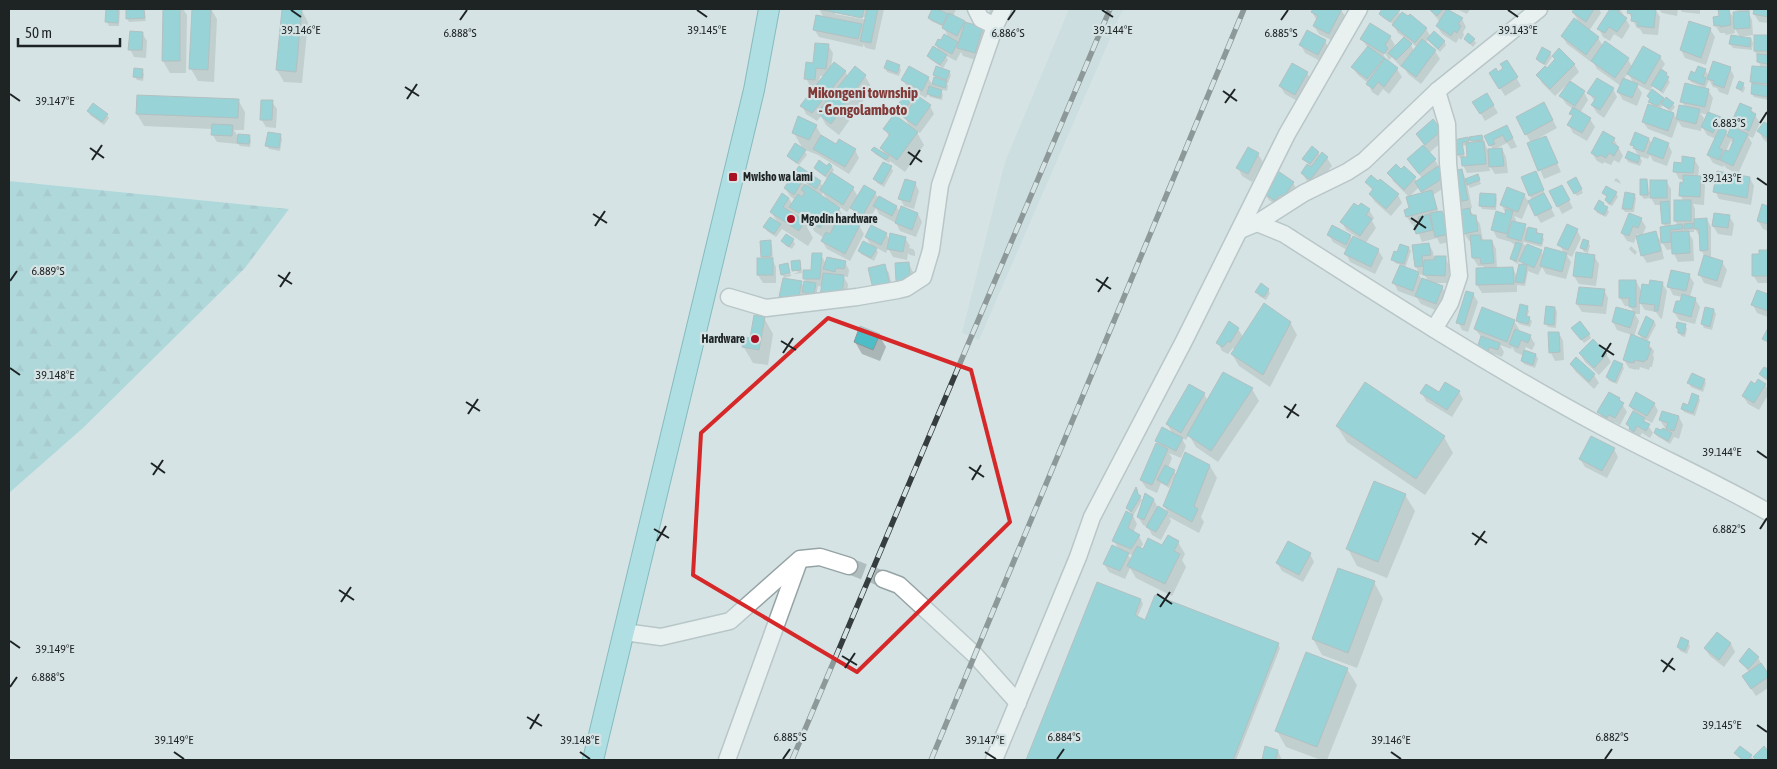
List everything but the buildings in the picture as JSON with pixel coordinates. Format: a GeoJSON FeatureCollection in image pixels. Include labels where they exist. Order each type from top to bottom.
{"type":"FeatureCollection","features":[{"type":"Feature","properties":{"kind":"main road"},"geometry":{"type":"LineString","coordinates":[[593,760],[754,90],[769,9]]}},
{"type":"Feature","properties":{"kind":"street"},"geometry":{"type":"LineString","coordinates":[[976,9],[981,19],[995,26]]}},
{"type":"Feature","properties":{"kind":"street"},"geometry":{"type":"LineString","coordinates":[[730,297],[766,308],[898,290],[906,288],[923,277],[931,250],[940,185],[995,26],[1003,9]]}},
{"type":"Feature","properties":{"kind":"street"},"geometry":{"type":"LineString","coordinates":[[994,760],[1078,557],[1092,517],[1184,342],[1287,134],[1359,9]]}},
{"type":"Feature","properties":{"kind":"street"},"geometry":{"type":"LineString","coordinates":[[1240,230],[1257,223],[1304,193],[1347,172],[1364,161],[1437,91],[1539,9]]}},
{"type":"Feature","properties":{"kind":"street"},"geometry":{"type":"LineString","coordinates":[[1434,329],[1450,303],[1459,276],[1448,163],[1447,124],[1437,91]]}},
{"type":"Feature","properties":{"kind":"street"},"geometry":{"type":"LineString","coordinates":[[1257,223],[1284,234],[1434,329],[1515,377],[1600,425],[1712,481],[1768,512]]}},
{"type":"Feature","properties":{"kind":"street"},"geometry":{"type":"LineString","coordinates":[[624,632],[661,638],[730,621],[800,559],[820,557],[849,566]]}},
{"type":"Feature","properties":{"kind":"street"},"geometry":{"type":"LineString","coordinates":[[727,760],[800,559]]}},
{"type":"Feature","properties":{"kind":"street"},"geometry":{"type":"LineString","coordinates":[[883,579],[899,585],[975,654],[1018,703]]}},
{"type":"Feature","properties":{"kind":"highlighted area"},"geometry":{"type":"Polygon","coordinates":[[[828,318],[971,370],[1010,522],[857,672],[693,575],[701,433],[828,318]]]}},
{"type":"Feature","properties":{"kind":"shaded area"},"geometry":{"type":"Polygon","coordinates":[[[1069,9],[1126,9],[1122,11],[979,340],[962,333],[1005,162],[1069,9]]]}},
{"type":"Feature","properties":{"kind":"green space"},"geometry":{"type":"Polygon","coordinates":[[[9,181],[289,209],[245,268],[83,428],[9,493],[9,181]]]}},
{"type":"Feature","properties":{"kind":"tunnel"},"geometry":{"type":"LineString","coordinates":[[849,566],[883,579]]}},
{"type":"Feature","properties":{"kind":"railway"},"geometry":{"type":"LineString","coordinates":[[792,760],[1110,9]]}},
{"type":"Feature","properties":{"kind":"railway"},"geometry":{"type":"LineString","coordinates":[[931,760],[1244,9]]}},
{"type":"Feature","properties":{"kind":"place","name":"Mwisho wa lami"},"geometry":{"type":"Point","coordinates":[733,177]}},
{"type":"Feature","properties":{"kind":"place","name":"Mgodin hardware"},"geometry":{"type":"Point","coordinates":[791,219]}},
{"type":"Feature","properties":{"kind":"place","name":"Hardware"},"geometry":{"type":"Point","coordinates":[755,339]}},
{"type":"Feature","properties":{"kind":"district","name":"Mikongeni township - Gongolamboto"},"geometry":{"type":"Point","coordinates":[863,100]}}]}
